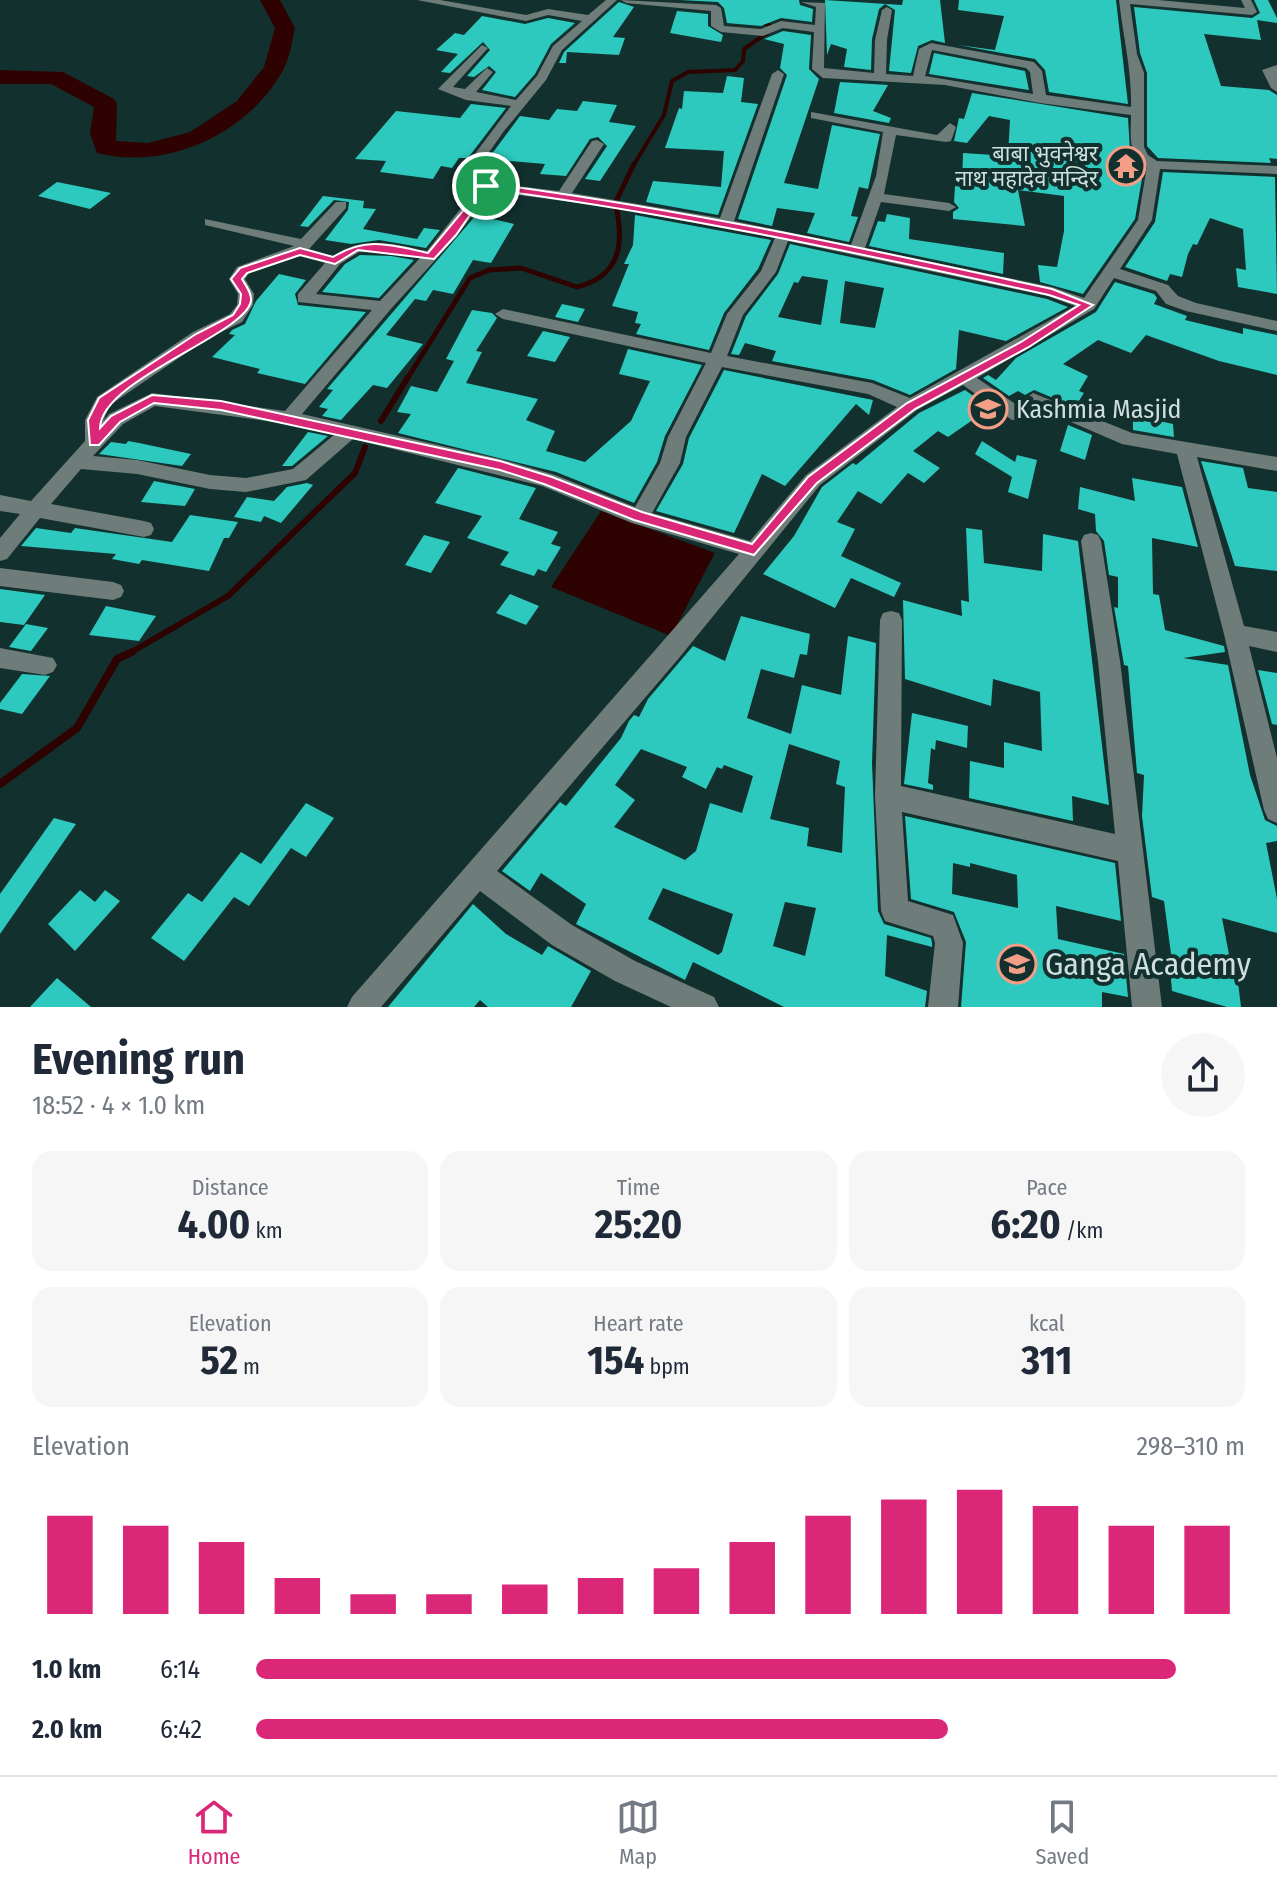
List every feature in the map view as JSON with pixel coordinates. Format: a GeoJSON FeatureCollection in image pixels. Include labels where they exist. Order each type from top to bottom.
{"type":"FeatureCollection","features":[{"type":"Feature","properties":{"kind":"street"},"geometry":{"type":"LineString","coordinates":[[422,0],[526,18],[548,12],[592,19]]}},
{"type":"Feature","properties":{"kind":"street"},"geometry":{"type":"LineString","coordinates":[[612,0],[557,48],[542,77],[466,175],[467,184],[563,196],[784,233],[856,252],[1052,292],[1088,305]]}},
{"type":"Feature","properties":{"kind":"street"},"geometry":{"type":"LineString","coordinates":[[626,0],[716,8],[717,26],[721,29],[763,33],[781,24],[820,29]]}},
{"type":"Feature","properties":{"kind":"street"},"geometry":{"type":"LineString","coordinates":[[1246,0],[1252,12],[1124,0],[1131,54],[1138,73],[1137,147],[1142,157],[1154,165],[1277,170]]}},
{"type":"Feature","properties":{"kind":"street"},"geometry":{"type":"LineString","coordinates":[[806,2],[821,5],[819,72],[918,79],[1138,112]]}},
{"type":"Feature","properties":{"kind":"street"},"geometry":{"type":"LineString","coordinates":[[880,76],[881,40],[887,10]]}},
{"type":"Feature","properties":{"kind":"street"},"geometry":{"type":"LineString","coordinates":[[918,79],[925,49],[931,46],[1030,65],[1036,71],[1040,99]]}},
{"type":"Feature","properties":{"kind":"street"},"geometry":{"type":"LineString","coordinates":[[482,48],[445,87],[447,91],[520,104]]}},
{"type":"Feature","properties":{"kind":"street"},"geometry":{"type":"LineString","coordinates":[[1277,69],[1268,70],[1277,88]]}},
{"type":"Feature","properties":{"kind":"street"},"geometry":{"type":"LineString","coordinates":[[466,96],[487,72]]}},
{"type":"Feature","properties":{"kind":"street"},"geometry":{"type":"LineString","coordinates":[[726,223],[778,74]]}},
{"type":"Feature","properties":{"kind":"street"},"geometry":{"type":"LineString","coordinates":[[816,115],[942,139],[950,127]]}},
{"type":"Feature","properties":{"kind":"street"},"geometry":{"type":"LineString","coordinates":[[856,252],[876,197],[890,130]]}},
{"type":"Feature","properties":{"kind":"street"},"geometry":{"type":"LineString","coordinates":[[563,196],[597,144]]}},
{"type":"Feature","properties":{"kind":"street"},"geometry":{"type":"LineString","coordinates":[[362,1007],[813,480],[911,406],[1088,305],[1145,220],[1154,165]]}},
{"type":"Feature","properties":{"kind":"street"},"geometry":{"type":"LineString","coordinates":[[289,418],[384,306],[452,233],[486,186]]}},
{"type":"Feature","properties":{"kind":"street"},"geometry":{"type":"LineString","coordinates":[[876,197],[949,207]]}},
{"type":"Feature","properties":{"kind":"street"},"geometry":{"type":"LineString","coordinates":[[94,442],[94,420],[103,401],[199,336],[236,318],[245,305],[246,294],[237,279],[243,270],[301,248],[341,205]]}},
{"type":"Feature","properties":{"kind":"street"},"geometry":{"type":"LineString","coordinates":[[210,222],[335,261]]}},
{"type":"Feature","properties":{"kind":"street"},"geometry":{"type":"LineString","coordinates":[[639,517],[670,463],[677,437],[708,380],[735,314],[768,272],[784,233]]}},
{"type":"Feature","properties":{"kind":"street"},"geometry":{"type":"LineString","coordinates":[[384,306],[304,298],[335,261],[356,247],[430,256]]}},
{"type":"Feature","properties":{"kind":"street"},"geometry":{"type":"LineString","coordinates":[[1112,272],[1162,288],[1172,300],[1192,307],[1277,326]]}},
{"type":"Feature","properties":{"kind":"street"},"geometry":{"type":"LineString","coordinates":[[503,314],[872,389],[911,406]]}},
{"type":"Feature","properties":{"kind":"street"},"geometry":{"type":"LineString","coordinates":[[963,377],[1018,415],[1033,399],[1129,439],[1277,464]]}},
{"type":"Feature","properties":{"kind":"street"},"geometry":{"type":"LineString","coordinates":[[0,553],[116,419],[152,399],[289,418],[500,466],[548,480],[639,517],[754,550]]}},
{"type":"Feature","properties":{"kind":"street"},"geometry":{"type":"LineString","coordinates":[[76,462],[137,467],[210,482],[246,485],[299,475],[349,432]]}},
{"type":"Feature","properties":{"kind":"street"},"geometry":{"type":"LineString","coordinates":[[1185,448],[1235,634],[1277,810]]}},
{"type":"Feature","properties":{"kind":"street"},"geometry":{"type":"LineString","coordinates":[[0,503],[37,507],[144,529]]}},
{"type":"Feature","properties":{"kind":"street"},"geometry":{"type":"LineString","coordinates":[[1091,541],[1109,661],[1147,1007]]}},
{"type":"Feature","properties":{"kind":"street"},"geometry":{"type":"LineString","coordinates":[[0,577],[113,591]]}},
{"type":"Feature","properties":{"kind":"street"},"geometry":{"type":"LineString","coordinates":[[891,620],[888,796],[895,911],[943,925],[949,943],[943,1007]]}},
{"type":"Feature","properties":{"kind":"street"},"geometry":{"type":"LineString","coordinates":[[1235,634],[1277,642]]}},
{"type":"Feature","properties":{"kind":"street"},"geometry":{"type":"LineString","coordinates":[[0,658],[45,665]]}},
{"type":"Feature","properties":{"kind":"street"},"geometry":{"type":"LineString","coordinates":[[888,796],[1131,851]]}},
{"type":"Feature","properties":{"kind":"street"},"geometry":{"type":"LineString","coordinates":[[478,873],[575,942],[625,971],[704,1007]]}},
{"type":"Feature","properties":{"kind":"shaded area"},"geometry":{"type":"Polygon","coordinates":[[[601,511],[715,553],[671,636],[551,587],[601,511]]]}},
{"type":"Feature","properties":{"kind":"building"},"geometry":{"type":"Polygon","coordinates":[[[680,0],[799,0],[800,5],[813,9],[812,22],[781,18],[761,26],[727,23],[724,8],[718,2],[680,0]]]}},
{"type":"Feature","properties":{"kind":"building"},"geometry":{"type":"Polygon","coordinates":[[[825,0],[902,5],[903,0],[940,0],[945,43],[932,40],[918,46],[911,73],[889,71],[895,10],[885,4],[879,9],[872,39],[871,70],[844,67],[847,49],[831,44],[827,55],[825,0]]]}},
{"type":"Feature","properties":{"kind":"building"},"geometry":{"type":"Polygon","coordinates":[[[959,0],[1116,0],[1128,104],[1049,92],[1045,70],[1035,59],[958,45],[995,50],[1004,16],[958,10],[959,0]]]}},
{"type":"Feature","properties":{"kind":"building"},"geometry":{"type":"Polygon","coordinates":[[[1254,0],[1268,0],[1277,18],[1277,23],[1257,20],[1261,40],[1204,34],[1221,86],[1269,90],[1277,95],[1277,159],[1269,158],[1271,163],[1158,158],[1147,146],[1147,73],[1140,53],[1134,7],[1252,18],[1260,13],[1254,0]]]}},
{"type":"Feature","properties":{"kind":"building"},"geometry":{"type":"Polygon","coordinates":[[[619,2],[634,7],[613,37],[625,38],[619,55],[567,52],[566,63],[559,63],[564,52],[619,2]]]}},
{"type":"Feature","properties":{"kind":"building"},"geometry":{"type":"Polygon","coordinates":[[[677,11],[708,14],[708,26],[723,35],[721,42],[670,33],[677,11]]]}},
{"type":"Feature","properties":{"kind":"building"},"geometry":{"type":"Polygon","coordinates":[[[482,16],[525,24],[548,18],[575,23],[551,44],[535,74],[515,97],[482,90],[496,72],[489,66],[474,77],[467,76],[490,50],[483,42],[450,73],[441,72],[458,54],[436,50],[455,33],[464,35],[482,16]]]}},
{"type":"Feature","properties":{"kind":"building"},"geometry":{"type":"Polygon","coordinates":[[[783,31],[811,35],[809,69],[819,79],[784,183],[818,189],[832,125],[880,134],[868,189],[859,187],[851,216],[858,217],[849,242],[807,233],[815,213],[777,208],[772,226],[738,219],[787,75],[780,68],[784,44],[764,39],[783,31]]]}},
{"type":"Feature","properties":{"kind":"building"},"geometry":{"type":"Polygon","coordinates":[[[934,53],[1025,71],[1029,90],[929,74],[934,53]]]}},
{"type":"Feature","properties":{"kind":"building"},"geometry":{"type":"Polygon","coordinates":[[[727,76],[744,78],[741,102],[758,104],[718,215],[646,202],[653,181],[721,187],[724,151],[665,148],[679,108],[682,109],[684,91],[723,93],[727,76]]]}},
{"type":"Feature","properties":{"kind":"building"},"geometry":{"type":"Polygon","coordinates":[[[840,82],[888,85],[873,111],[891,118],[889,123],[834,113],[840,82]]]}},
{"type":"Feature","properties":{"kind":"building"},"geometry":{"type":"Polygon","coordinates":[[[972,93],[1128,118],[1130,151],[1144,167],[1135,219],[1083,294],[1040,282],[1038,265],[1057,267],[1064,231],[1064,196],[1018,190],[1025,226],[953,219],[953,212],[959,208],[954,202],[955,186],[962,187],[963,153],[1008,156],[1010,120],[989,116],[967,143],[954,141],[959,118],[964,119],[972,93]]]}},
{"type":"Feature","properties":{"kind":"building"},"geometry":{"type":"Polygon","coordinates":[[[583,101],[617,105],[609,122],[636,126],[600,181],[585,179],[607,146],[598,137],[590,139],[566,176],[540,174],[545,164],[488,159],[520,116],[549,120],[557,109],[577,111],[583,101]]]}},
{"type":"Feature","properties":{"kind":"building"},"geometry":{"type":"Polygon","coordinates":[[[471,104],[506,108],[468,158],[459,158],[452,168],[441,166],[433,179],[380,172],[386,161],[355,159],[396,111],[460,118],[471,104]]]}},
{"type":"Feature","properties":{"kind":"building"},"geometry":{"type":"Polygon","coordinates":[[[1163,172],[1275,177],[1277,294],[1238,287],[1236,268],[1246,270],[1243,229],[1210,218],[1197,245],[1193,244],[1188,254],[1182,277],[1170,274],[1167,281],[1125,267],[1155,222],[1163,172]]]}},
{"type":"Feature","properties":{"kind":"building"},"geometry":{"type":"Polygon","coordinates":[[[57,182],[111,193],[90,209],[38,196],[57,182]]]}},
{"type":"Feature","properties":{"kind":"building"},"geometry":{"type":"Polygon","coordinates":[[[323,196],[364,201],[363,208],[376,209],[363,229],[417,239],[424,228],[440,230],[426,248],[379,240],[351,244],[325,240],[348,210],[349,202],[334,200],[308,227],[300,226],[323,196]]]}},
{"type":"Feature","properties":{"kind":"building"},"geometry":{"type":"Polygon","coordinates":[[[887,214],[910,218],[909,239],[1004,253],[1003,274],[869,246],[878,221],[885,222],[887,214]]]}},
{"type":"Feature","properties":{"kind":"building"},"geometry":{"type":"Polygon","coordinates":[[[476,215],[514,224],[491,263],[473,260],[453,294],[433,290],[426,301],[415,299],[386,335],[423,344],[387,388],[373,385],[341,420],[322,416],[328,409],[319,407],[333,390],[327,389],[476,215]]]}},
{"type":"Feature","properties":{"kind":"building"},"geometry":{"type":"Polygon","coordinates":[[[635,215],[771,240],[758,269],[724,313],[709,350],[636,334],[641,324],[635,323],[638,312],[612,306],[629,264],[624,264],[633,245],[635,215]]]}},
{"type":"Feature","properties":{"kind":"building"},"geometry":{"type":"Polygon","coordinates":[[[790,244],[1047,299],[1068,307],[1006,341],[959,330],[956,369],[910,395],[873,380],[772,361],[776,351],[745,343],[739,355],[731,354],[746,316],[778,274],[790,244]],[[802,276],[798,283],[794,282],[778,317],[821,325],[828,280],[802,276]],[[845,281],[840,323],[875,328],[884,288],[845,281]]]}},
{"type":"Feature","properties":{"kind":"building"},"geometry":{"type":"Polygon","coordinates":[[[360,255],[414,260],[379,298],[322,292],[345,264],[360,255]]]}},
{"type":"Feature","properties":{"kind":"building"},"geometry":{"type":"Polygon","coordinates":[[[279,274],[306,280],[295,294],[298,305],[366,312],[305,384],[257,373],[260,369],[212,357],[235,335],[229,334],[232,330],[245,324],[256,301],[279,274]]]}},
{"type":"Feature","properties":{"kind":"building"},"geometry":{"type":"Polygon","coordinates":[[[1115,282],[1154,294],[1157,298],[1154,304],[1187,316],[1185,320],[1243,334],[1243,328],[1277,335],[1277,375],[1219,361],[1146,335],[1131,353],[1098,340],[1063,364],[1088,376],[1079,391],[1084,393],[1075,407],[1034,390],[1025,395],[1018,391],[1009,396],[983,378],[988,375],[996,380],[1016,358],[1096,312],[1115,282]]]}},
{"type":"Feature","properties":{"kind":"building"},"geometry":{"type":"Polygon","coordinates":[[[562,304],[585,309],[578,322],[555,317],[562,304]]]}},
{"type":"Feature","properties":{"kind":"building"},"geometry":{"type":"Polygon","coordinates":[[[472,310],[492,313],[497,318],[476,351],[482,352],[466,383],[538,399],[526,420],[555,431],[546,451],[585,462],[631,421],[650,381],[619,374],[628,349],[702,365],[665,436],[657,462],[634,503],[556,472],[398,433],[411,414],[397,412],[411,386],[437,392],[454,361],[446,359],[472,310]]]}},
{"type":"Feature","properties":{"kind":"building"},"geometry":{"type":"Polygon","coordinates":[[[543,331],[570,337],[555,362],[527,356],[543,331]]]}},
{"type":"Feature","properties":{"kind":"building"},"geometry":{"type":"Polygon","coordinates":[[[724,370],[873,400],[869,415],[856,404],[785,486],[762,474],[734,533],[656,511],[683,464],[689,438],[724,370]]]}},
{"type":"Feature","properties":{"kind":"building"},"geometry":{"type":"Polygon","coordinates":[[[965,390],[990,408],[948,437],[938,431],[913,451],[940,468],[924,483],[908,473],[881,504],[858,491],[837,522],[855,529],[841,556],[901,583],[894,597],[851,578],[835,608],[763,574],[794,536],[822,487],[853,463],[856,465],[919,413],[965,390]]]}},
{"type":"Feature","properties":{"kind":"building"},"geometry":{"type":"Polygon","coordinates":[[[1133,415],[1173,424],[1174,437],[1133,430],[1133,415]]]}},
{"type":"Feature","properties":{"kind":"building"},"geometry":{"type":"Polygon","coordinates":[[[1068,425],[1092,435],[1085,460],[1060,451],[1068,425]]]}},
{"type":"Feature","properties":{"kind":"building"},"geometry":{"type":"Polygon","coordinates":[[[308,432],[328,436],[292,466],[282,466],[308,432]]]}},
{"type":"Feature","properties":{"kind":"building"},"geometry":{"type":"Polygon","coordinates":[[[128,441],[191,454],[182,466],[99,454],[111,442],[126,444],[128,441]]]}},
{"type":"Feature","properties":{"kind":"building"},"geometry":{"type":"Polygon","coordinates":[[[982,441],[1015,462],[1017,455],[1037,460],[1028,499],[1008,492],[1012,477],[975,454],[982,441]]]}},
{"type":"Feature","properties":{"kind":"building"},"geometry":{"type":"Polygon","coordinates":[[[1201,461],[1243,468],[1248,488],[1277,492],[1277,571],[1235,566],[1201,461]]]}},
{"type":"Feature","properties":{"kind":"building"},"geometry":{"type":"Polygon","coordinates":[[[458,468],[536,488],[519,519],[558,532],[551,544],[561,547],[546,572],[538,569],[534,576],[500,565],[509,552],[467,538],[482,516],[435,503],[458,468]]]}},
{"type":"Feature","properties":{"kind":"building"},"geometry":{"type":"Polygon","coordinates":[[[1132,478],[1182,487],[1198,547],[1152,538],[1153,594],[1159,595],[1165,630],[1224,646],[1225,652],[1183,658],[1228,665],[1250,775],[1265,820],[1277,826],[1277,841],[1266,843],[1277,899],[1277,933],[1222,918],[1231,965],[1236,966],[1241,1007],[1227,1007],[1172,991],[1170,968],[1173,969],[1164,901],[1152,897],[1142,816],[1144,775],[1137,773],[1128,666],[1124,665],[1114,607],[1118,608],[1118,577],[1109,575],[1104,541],[1096,531],[1095,514],[1078,509],[1080,487],[1135,501],[1132,478]]]}},
{"type":"Feature","properties":{"kind":"building"},"geometry":{"type":"Polygon","coordinates":[[[154,481],[195,489],[185,506],[141,502],[154,481]]]}},
{"type":"Feature","properties":{"kind":"building"},"geometry":{"type":"Polygon","coordinates":[[[307,483],[313,485],[281,523],[264,516],[261,522],[234,517],[247,497],[274,501],[287,487],[307,483]]]}},
{"type":"Feature","properties":{"kind":"building"},"geometry":{"type":"Polygon","coordinates":[[[190,515],[238,522],[229,538],[224,538],[209,571],[142,560],[139,564],[112,559],[116,554],[21,546],[36,528],[71,533],[75,528],[172,542],[190,515]]]}},
{"type":"Feature","properties":{"kind":"building"},"geometry":{"type":"Polygon","coordinates":[[[966,528],[982,530],[984,563],[1042,571],[1043,534],[1078,541],[1109,805],[1072,796],[1073,821],[969,798],[970,761],[1004,768],[1004,742],[1042,751],[1040,692],[993,679],[991,706],[905,679],[903,600],[962,616],[961,600],[969,602],[966,528]]]}},
{"type":"Feature","properties":{"kind":"building"},"geometry":{"type":"Polygon","coordinates":[[[424,535],[450,542],[431,573],[405,565],[424,535]]]}},
{"type":"Feature","properties":{"kind":"building"},"geometry":{"type":"Polygon","coordinates":[[[0,589],[45,595],[24,625],[0,622],[0,589]]]}},
{"type":"Feature","properties":{"kind":"building"},"geometry":{"type":"Polygon","coordinates":[[[510,594],[539,606],[526,625],[496,613],[510,594]]]}},
{"type":"Feature","properties":{"kind":"building"},"geometry":{"type":"Polygon","coordinates":[[[106,606],[156,616],[139,641],[89,635],[106,606]]]}},
{"type":"Feature","properties":{"kind":"building"},"geometry":{"type":"Polygon","coordinates":[[[741,616],[810,634],[807,655],[800,654],[794,678],[761,669],[747,718],[791,734],[802,685],[841,695],[848,636],[876,643],[872,763],[878,911],[884,924],[931,938],[932,943],[932,947],[887,935],[885,976],[927,991],[925,1007],[784,1007],[693,962],[685,980],[576,924],[586,904],[541,873],[530,891],[502,871],[560,802],[566,806],[621,738],[629,721],[634,715],[639,717],[648,699],[693,646],[725,661],[741,616]],[[789,744],[770,819],[809,828],[807,846],[842,853],[845,787],[836,784],[840,761],[789,744]],[[641,749],[615,785],[635,800],[614,827],[685,860],[696,851],[710,803],[742,813],[753,776],[724,765],[722,769],[717,767],[706,789],[682,777],[687,767],[641,749]],[[663,888],[648,919],[718,955],[722,952],[733,914],[663,888]],[[785,902],[773,946],[805,956],[816,908],[785,902]]]}},
{"type":"Feature","properties":{"kind":"building"},"geometry":{"type":"Polygon","coordinates":[[[26,624],[48,628],[31,651],[9,647],[26,624]]]}},
{"type":"Feature","properties":{"kind":"building"},"geometry":{"type":"Polygon","coordinates":[[[1258,670],[1277,673],[1277,725],[1272,724],[1258,670]]]}},
{"type":"Feature","properties":{"kind":"building"},"geometry":{"type":"Polygon","coordinates":[[[22,674],[50,676],[22,714],[0,709],[0,703],[22,674]]]}},
{"type":"Feature","properties":{"kind":"building"},"geometry":{"type":"Polygon","coordinates":[[[912,713],[968,726],[967,748],[936,740],[935,750],[931,748],[928,783],[933,785],[933,790],[904,784],[912,713]]]}},
{"type":"Feature","properties":{"kind":"building"},"geometry":{"type":"Polygon","coordinates":[[[306,803],[334,818],[306,857],[291,848],[249,906],[234,897],[184,961],[151,938],[188,893],[202,902],[241,852],[261,864],[306,803]]]}},
{"type":"Feature","properties":{"kind":"building"},"geometry":{"type":"Polygon","coordinates":[[[905,816],[1115,863],[1121,921],[1056,906],[1058,939],[1124,954],[1128,997],[1102,992],[1102,1007],[961,1007],[966,942],[954,912],[911,899],[905,816]],[[953,863],[952,894],[1018,908],[1017,875],[970,863],[970,867],[953,863]]]}},
{"type":"Feature","properties":{"kind":"building"},"geometry":{"type":"Polygon","coordinates":[[[54,818],[76,824],[0,934],[0,894],[54,818]]]}},
{"type":"Feature","properties":{"kind":"building"},"geometry":{"type":"Polygon","coordinates":[[[80,890],[95,902],[105,890],[120,901],[75,951],[48,924],[80,890]]]}},
{"type":"Feature","properties":{"kind":"building"},"geometry":{"type":"Polygon","coordinates":[[[473,904],[506,934],[542,955],[548,946],[591,971],[571,1007],[488,1007],[480,1000],[474,1007],[388,1007],[473,904]]]}},
{"type":"Feature","properties":{"kind":"building"},"geometry":{"type":"Polygon","coordinates":[[[57,978],[91,1007],[30,1007],[57,978]]]}},
{"type":"Feature","properties":{"kind":"waterway"},"geometry":{"type":"LineString","coordinates":[[0,77],[55,77],[106,104],[102,134],[106,148],[148,150],[198,137],[245,106],[274,68],[285,28],[270,0]]}},
{"type":"Feature","properties":{"kind":"waterway"},"geometry":{"type":"LineString","coordinates":[[633,166],[664,115],[672,81],[688,72],[735,70],[743,61],[744,49],[774,28],[761,21]]}},
{"type":"Feature","properties":{"kind":"waterway"},"geometry":{"type":"LineString","coordinates":[[617,199],[633,166]]}},
{"type":"Feature","properties":{"kind":"waterway"},"geometry":{"type":"LineString","coordinates":[[407,379],[470,278],[489,270],[521,268],[577,287],[603,275],[611,266],[619,245],[616,206]]}},
{"type":"Feature","properties":{"kind":"waterway"},"geometry":{"type":"LineString","coordinates":[[381,421],[408,377]]}},
{"type":"Feature","properties":{"kind":"waterway"},"geometry":{"type":"LineString","coordinates":[[129,653],[228,596],[355,473],[365,447]]}},
{"type":"Feature","properties":{"kind":"waterway"},"geometry":{"type":"LineString","coordinates":[[0,784],[77,728],[117,659],[129,653]]}},
{"type":"Feature","properties":{"kind":"place","name":"बाबा भुवनेश्वर नाथ महादेव मन्दिर"},"geometry":{"type":"Point","coordinates":[1126,166]}},
{"type":"Feature","properties":{"kind":"place","name":"Kashmia Masjid"},"geometry":{"type":"Point","coordinates":[988,409]}},
{"type":"Feature","properties":{"kind":"place","name":"Ganga Academy"},"geometry":{"type":"Point","coordinates":[1017,964]}},
{"type":"Feature","properties":{"kind":"route"},"geometry":{"type":"LineString","coordinates":[[486,186],[609,202],[784,233],[856,252],[1052,292],[1088,305],[1025,344],[911,406],[813,480],[754,550],[639,517],[548,480],[500,466],[289,418],[221,406],[152,399],[116,419],[94,442],[94,420],[103,401],[199,336],[236,318],[245,305],[246,294],[237,279],[243,270],[300,251],[311,257],[335,261],[356,247],[391,248],[430,256],[452,233],[486,186]]}}]}
